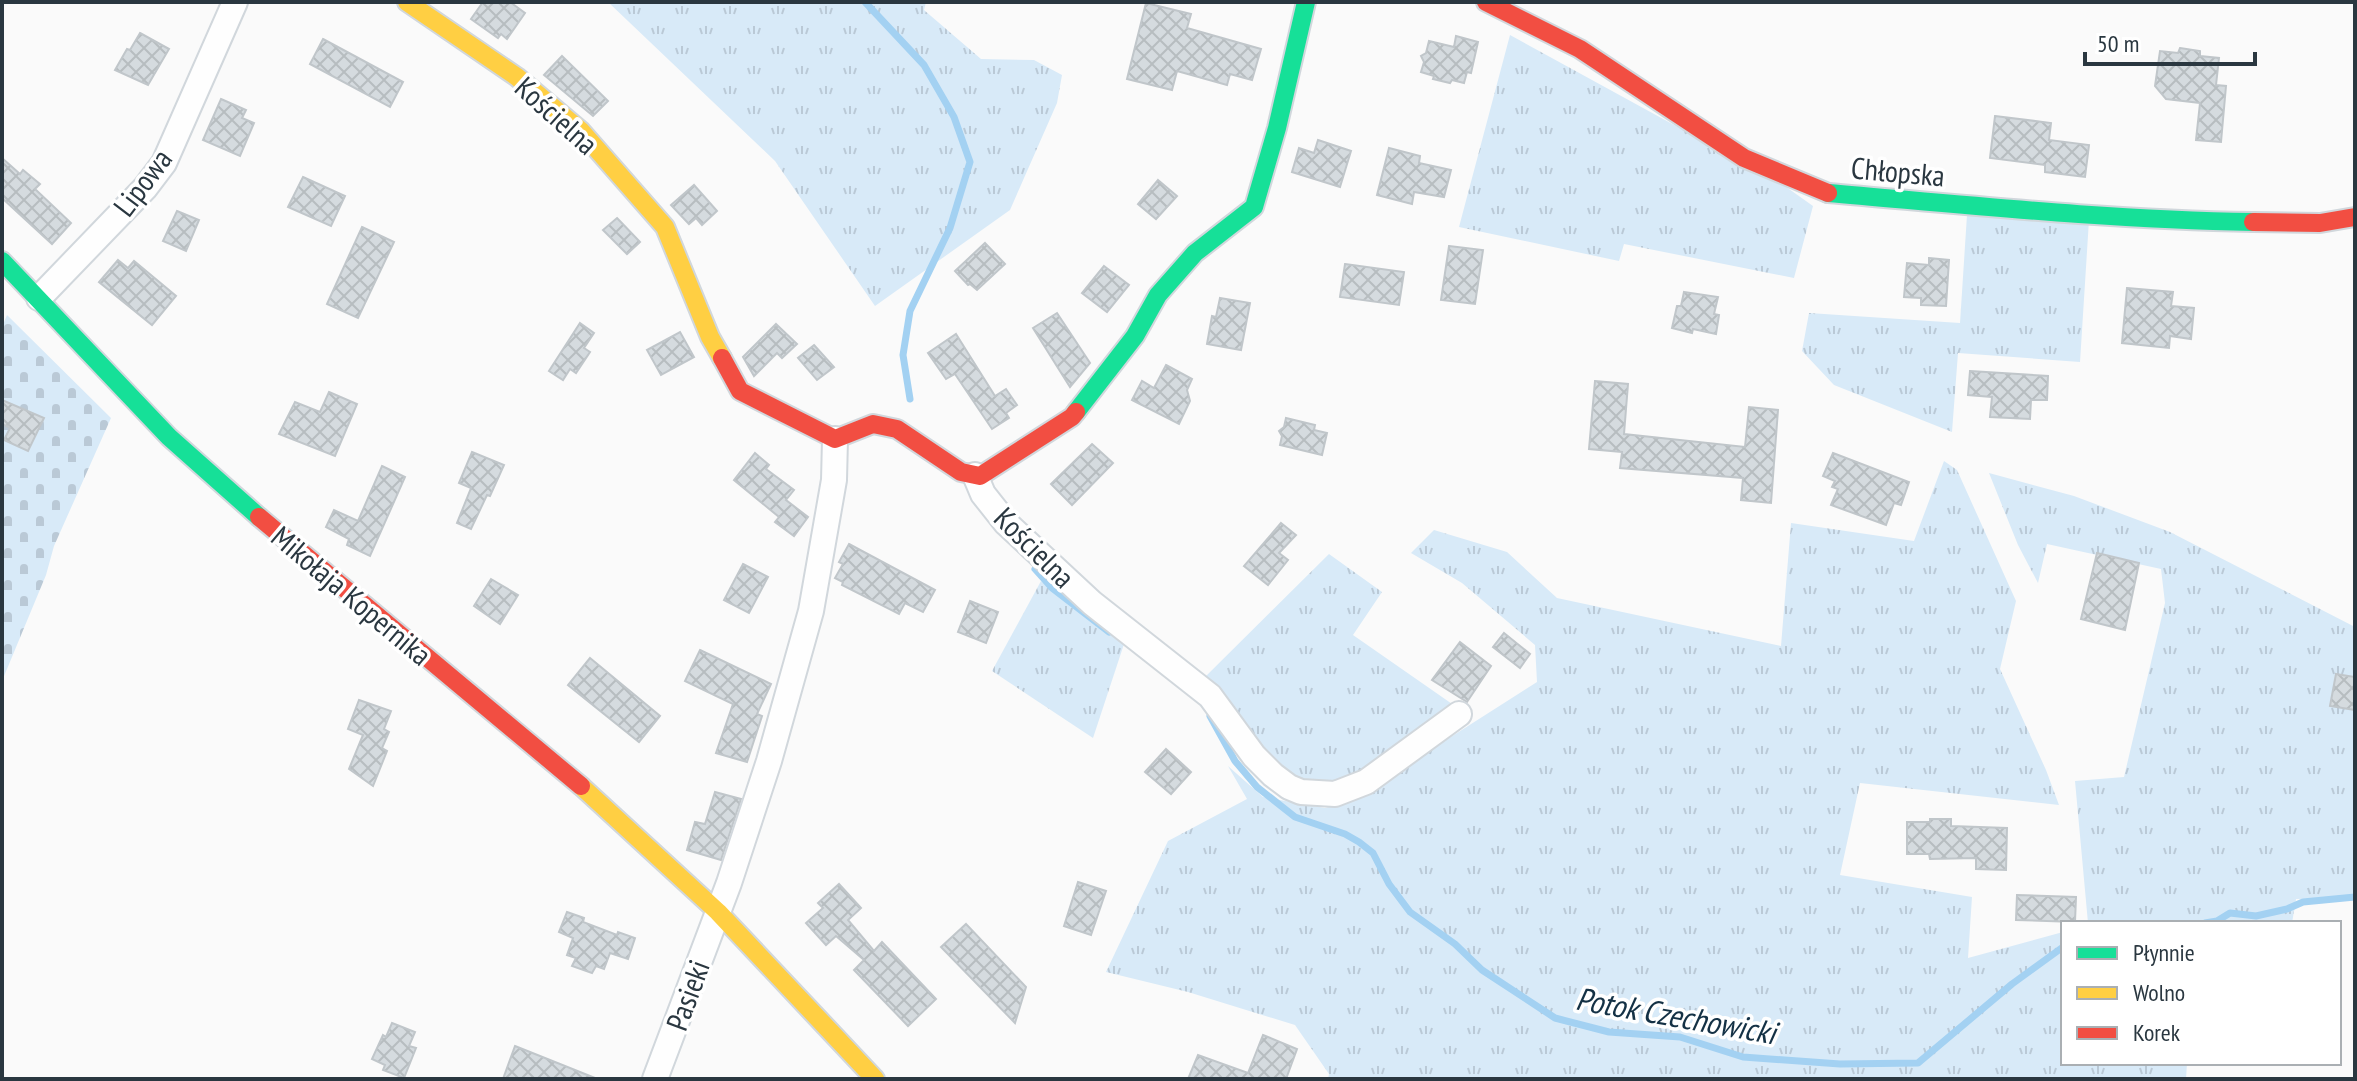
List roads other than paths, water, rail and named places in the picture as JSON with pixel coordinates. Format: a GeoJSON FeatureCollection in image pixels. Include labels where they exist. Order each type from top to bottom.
{"type":"FeatureCollection","features":[{"type":"Feature","properties":{"kind":"street","name":"Lipowa"},"geometry":{"type":"LineString","coordinates":[[39,298],[145,188],[164,163],[235,2]]}},
{"type":"Feature","properties":{"kind":"street","name":"Kościelna"},"geometry":{"type":"LineString","coordinates":[[407,2],[517,77],[581,131],[665,227],[710,337],[740,391],[835,439],[873,424],[897,429],[961,472],[975,475],[983,494],[1006,523],[1092,603],[1210,696],[1254,756],[1289,787],[1301,792],[1335,794],[1366,782],[1459,714]]}},
{"type":"Feature","properties":{"kind":"street"},"geometry":{"type":"LineString","coordinates":[[975,475],[980,476],[1072,417],[1135,336],[1158,295],[1195,253],[1254,207],[1277,128],[1306,2]]}},
{"type":"Feature","properties":{"kind":"street","name":"Chłopska"},"geometry":{"type":"LineString","coordinates":[[1486,2],[1580,49],[1744,158],[1826,193],[2200,221],[2320,223],[2355,217]]}},
{"type":"Feature","properties":{"kind":"street","name":"Mikołaja Kopernika"},"geometry":{"type":"LineString","coordinates":[[2,261],[169,437],[237,499],[598,801],[718,912],[875,1079]]}},
{"type":"Feature","properties":{"kind":"street"},"geometry":{"type":"LineString","coordinates":[[718,912],[769,761],[811,611],[834,480],[835,439]]}},
{"type":"Feature","properties":{"kind":"street","name":"Pasieki"},"geometry":{"type":"LineString","coordinates":[[655,1079],[718,912]]}},
{"type":"Feature","properties":{"kind":"waterway","name":"Potok Czechowicki"},"geometry":{"type":"LineString","coordinates":[[865,2],[924,65],[954,117],[970,162],[950,228],[910,311],[903,355],[910,399]]}},
{"type":"Feature","properties":{"kind":"waterway","name":"Potok Czechowicki"},"geometry":{"type":"LineString","coordinates":[[1035,569],[1052,588],[1109,632]]}},
{"type":"Feature","properties":{"kind":"waterway","name":"Potok Czechowicki"},"geometry":{"type":"LineString","coordinates":[[1210,716],[1235,761],[1257,787],[1295,817],[1359,842],[1373,853],[1389,884],[1410,912],[1455,944],[1482,970],[1555,1018],[1609,1032],[1680,1037],[1743,1057],[1840,1064],[1918,1063],[2012,984],[2061,948]]}},
{"type":"Feature","properties":{"kind":"waterway","name":"Potok Czechowicki"},"geometry":{"type":"LineString","coordinates":[[2217,921],[2230,913],[2256,916],[2303,902],[2355,897]]}}]}
